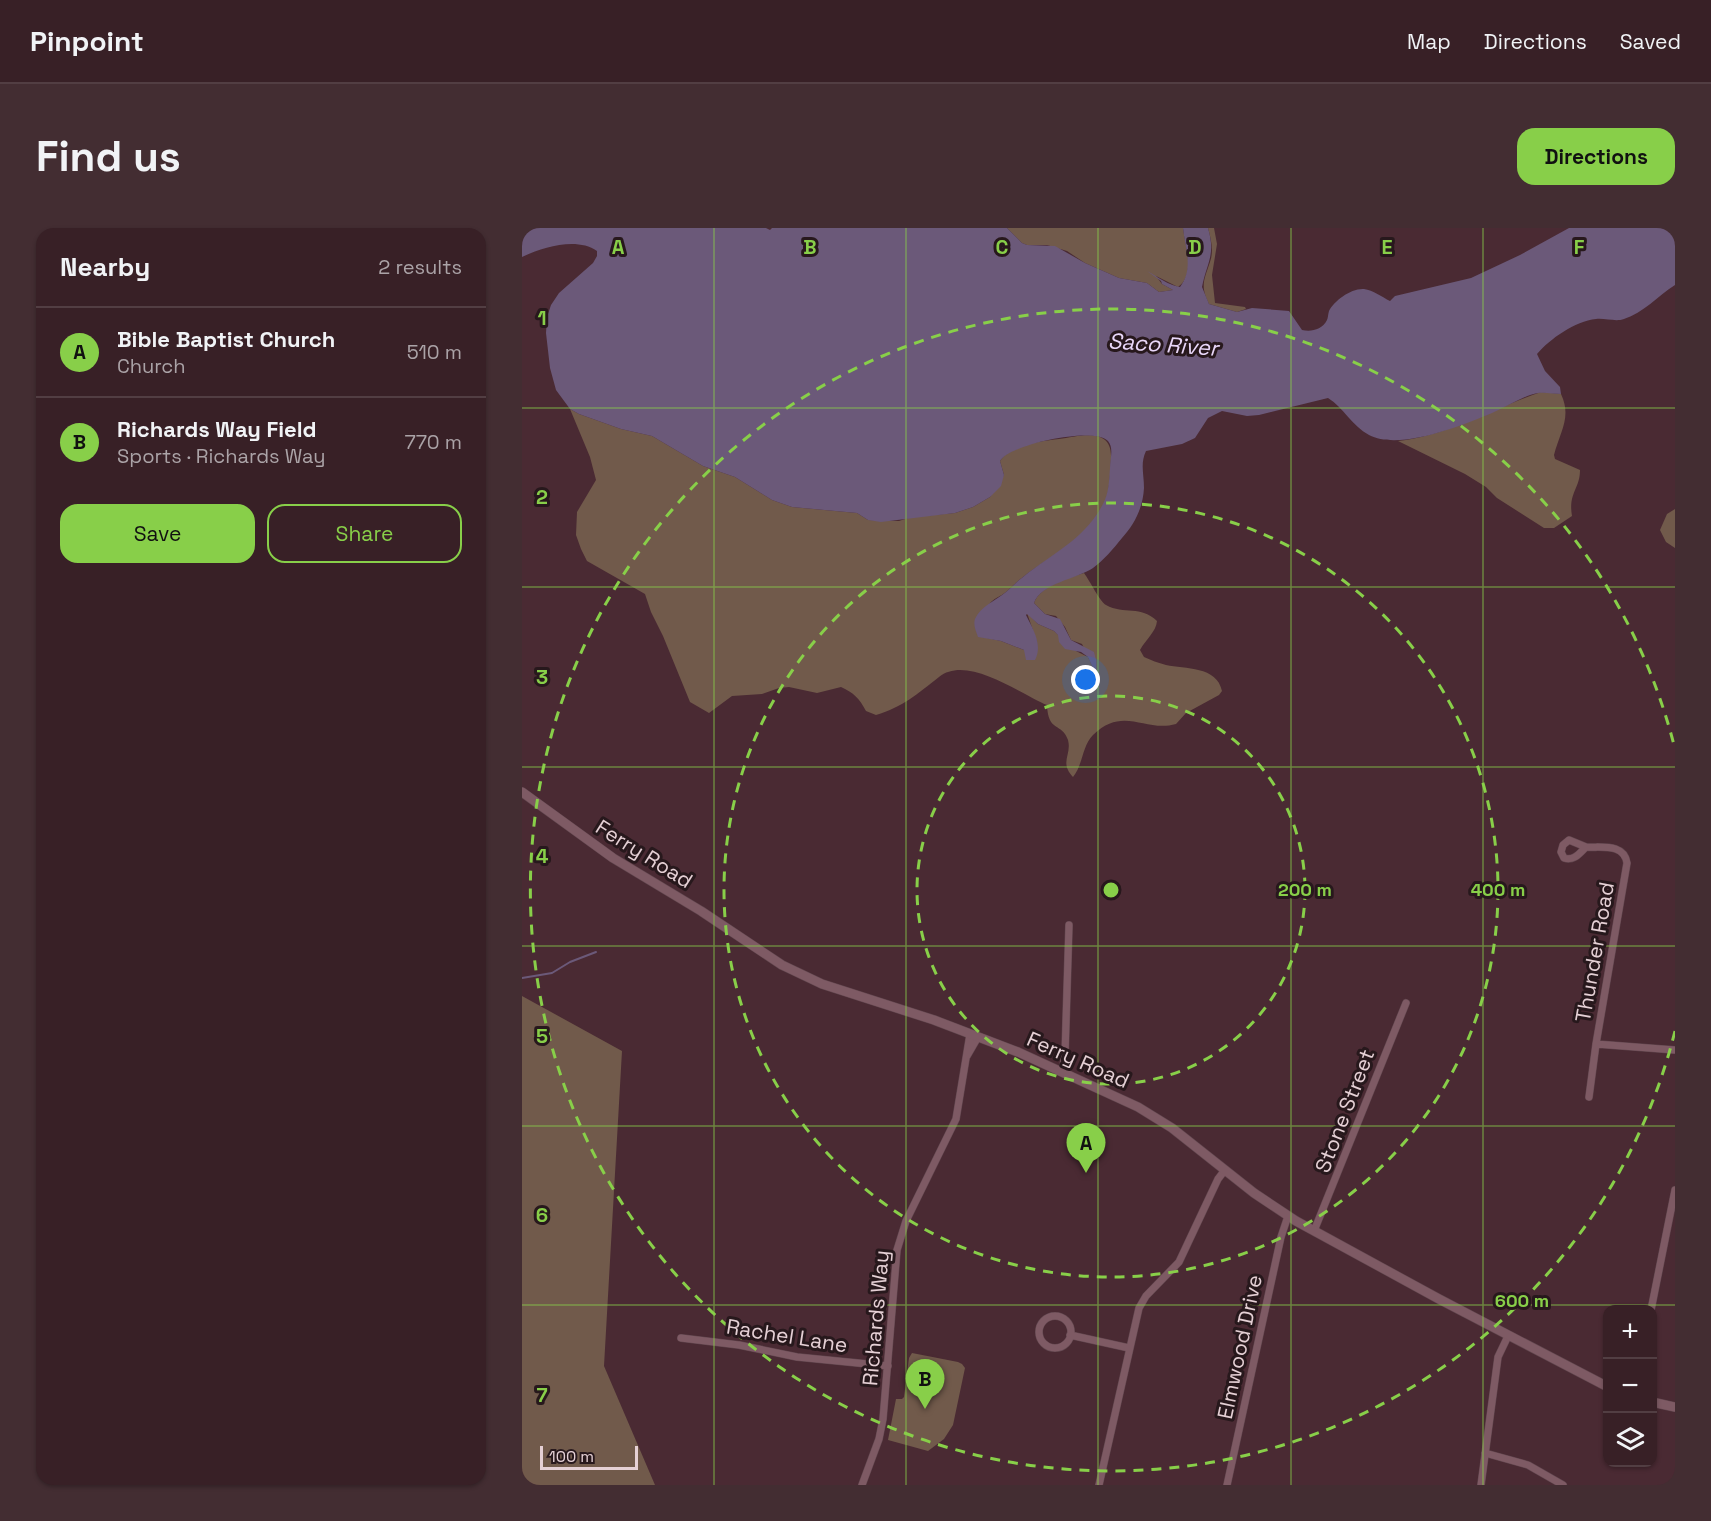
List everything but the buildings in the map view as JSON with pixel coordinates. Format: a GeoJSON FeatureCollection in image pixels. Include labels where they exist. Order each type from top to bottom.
{"type":"FeatureCollection","features":[{"type":"Feature","properties":{"kind":"main road","name":"Ferry Road"},"geometry":{"type":"LineString","coordinates":[[522,792],[613,858],[682,899],[782,965],[822,984],[974,1035],[1132,1104],[1164,1122],[1288,1216],[1508,1336],[1603,1384]]}},
{"type":"Feature","properties":{"kind":"main road"},"geometry":{"type":"LineString","coordinates":[[1657,1403],[1675,1407]]}},
{"type":"Feature","properties":{"kind":"street","name":"Thunder Road"},"geometry":{"type":"LineString","coordinates":[[1586,847],[1619,849],[1625,854],[1627,863],[1589,1097]]}},
{"type":"Feature","properties":{"kind":"street"},"geometry":{"type":"LineString","coordinates":[[1062,1072],[1065,1055],[1069,925]]}},
{"type":"Feature","properties":{"kind":"street","name":"Stone Street"},"geometry":{"type":"LineString","coordinates":[[1314,1231],[1406,1003]]}},
{"type":"Feature","properties":{"kind":"street","name":"Richards Way"},"geometry":{"type":"LineString","coordinates":[[862,1485],[881,1433],[898,1243],[910,1213],[953,1128],[958,1111],[967,1045],[974,1035]]}},
{"type":"Feature","properties":{"kind":"street"},"geometry":{"type":"LineString","coordinates":[[1596,1044],[1675,1050]]}},
{"type":"Feature","properties":{"kind":"street"},"geometry":{"type":"LineString","coordinates":[[1099,1485],[1141,1304],[1179,1262],[1218,1179],[1225,1170]]}},
{"type":"Feature","properties":{"kind":"street"},"geometry":{"type":"LineString","coordinates":[[1652,1305],[1675,1190]]}},
{"type":"Feature","properties":{"kind":"street","name":"Elmwood Drive"},"geometry":{"type":"LineString","coordinates":[[1227,1485],[1281,1237],[1288,1216]]}},
{"type":"Feature","properties":{"kind":"street"},"geometry":{"type":"LineString","coordinates":[[1058,1317],[1068,1323],[1070,1335],[1064,1345],[1054,1348],[1046,1346],[1041,1341],[1039,1330],[1047,1318],[1058,1317]]}},
{"type":"Feature","properties":{"kind":"street"},"geometry":{"type":"LineString","coordinates":[[1070,1335],[1129,1348]]}},
{"type":"Feature","properties":{"kind":"street"},"geometry":{"type":"LineString","coordinates":[[1481,1485],[1498,1357],[1508,1336]]}},
{"type":"Feature","properties":{"kind":"street","name":"Rachel Lane"},"geometry":{"type":"LineString","coordinates":[[681,1338],[739,1345],[797,1357],[888,1366]]}},
{"type":"Feature","properties":{"kind":"street"},"geometry":{"type":"LineString","coordinates":[[1485,1453],[1528,1465],[1563,1485]]}},
{"type":"Feature","properties":{"kind":"shaded area"},"geometry":{"type":"Polygon","coordinates":[[[1007,228],[1183,228],[1188,260],[1187,275],[1178,287],[1156,276],[1162,284],[1173,290],[1159,292],[1147,283],[1119,278],[1085,263],[1067,251],[1047,245],[1022,243],[1007,228]]]}},
{"type":"Feature","properties":{"kind":"shaded area"},"geometry":{"type":"Polygon","coordinates":[[[1208,228],[1214,228],[1217,244],[1212,275],[1215,303],[1246,309],[1237,312],[1209,304],[1206,298],[1205,278],[1212,254],[1208,228]]]}},
{"type":"Feature","properties":{"kind":"shaded area"},"geometry":{"type":"Polygon","coordinates":[[[1541,392],[1561,394],[1564,402],[1565,417],[1554,455],[1555,459],[1580,470],[1573,496],[1572,516],[1554,528],[1544,528],[1465,474],[1398,441],[1452,428],[1541,392]]]}},
{"type":"Feature","properties":{"kind":"shaded area"},"geometry":{"type":"Polygon","coordinates":[[[570,409],[621,429],[652,436],[703,466],[735,477],[772,500],[792,507],[857,513],[868,520],[899,521],[911,517],[955,513],[973,507],[990,497],[1004,475],[1000,461],[1011,451],[1044,441],[1085,435],[1101,437],[1107,442],[1111,459],[1106,500],[1100,513],[1082,535],[991,602],[978,636],[1001,641],[1024,650],[1037,642],[1027,613],[1038,624],[1054,631],[1076,651],[1088,657],[1096,673],[1082,644],[1071,640],[1065,627],[1056,616],[1045,614],[1034,603],[1048,587],[1084,573],[1106,605],[1145,613],[1157,621],[1153,632],[1140,650],[1144,657],[1166,665],[1191,668],[1207,673],[1219,683],[1222,691],[1219,695],[1186,713],[1176,724],[1165,726],[1125,721],[1104,726],[1089,739],[1073,777],[1066,763],[1068,740],[1050,720],[1047,705],[993,678],[964,670],[951,671],[939,677],[902,704],[876,715],[866,711],[856,696],[841,687],[817,693],[789,687],[762,694],[732,696],[709,713],[690,702],[645,594],[587,561],[581,549],[576,535],[577,512],[596,480],[590,457],[570,409]]]}},
{"type":"Feature","properties":{"kind":"shaded area"},"geometry":{"type":"Polygon","coordinates":[[[1675,509],[1675,548],[1666,542],[1660,530],[1667,514],[1675,509]]]}},
{"type":"Feature","properties":{"kind":"shaded area"},"geometry":{"type":"Polygon","coordinates":[[[522,996],[622,1051],[604,1366],[655,1485],[522,1485],[522,996]]]}},
{"type":"Feature","properties":{"kind":"shaded area"},"geometry":{"type":"Polygon","coordinates":[[[912,1353],[958,1362],[965,1368],[953,1425],[944,1439],[928,1451],[888,1440],[896,1399],[904,1397],[909,1358],[912,1353]]]}},
{"type":"Feature","properties":{"kind":"water","name":"Saco River"},"geometry":{"type":"Polygon","coordinates":[[[522,228],[766,228],[770,230],[772,228],[1007,228],[1022,243],[1055,246],[1085,263],[1119,278],[1147,283],[1159,292],[1173,290],[1147,271],[1167,283],[1180,287],[1188,266],[1183,228],[1208,228],[1211,252],[1202,287],[1209,304],[1237,312],[1252,308],[1289,311],[1305,331],[1316,330],[1322,326],[1335,303],[1359,289],[1374,292],[1390,301],[1395,296],[1471,278],[1569,228],[1675,228],[1675,285],[1631,316],[1621,320],[1588,320],[1564,332],[1542,348],[1537,354],[1545,371],[1560,387],[1561,394],[1532,394],[1492,413],[1447,430],[1413,438],[1382,439],[1363,431],[1328,398],[1259,415],[1247,416],[1222,411],[1208,418],[1195,438],[1182,444],[1146,451],[1143,465],[1142,502],[1138,515],[1127,533],[1101,562],[1086,572],[1052,586],[1038,596],[1034,603],[1045,614],[1060,619],[1071,640],[1094,652],[1096,674],[1088,657],[1081,652],[1065,649],[1054,631],[1038,624],[1027,614],[1038,643],[1035,660],[1026,660],[1024,650],[1001,641],[978,637],[974,624],[977,615],[984,607],[1068,545],[1087,527],[1105,500],[1111,450],[1108,441],[1087,435],[1070,436],[1035,443],[1019,449],[1000,461],[1004,475],[1001,486],[990,497],[973,507],[955,513],[881,522],[868,520],[857,513],[792,507],[772,500],[735,477],[703,466],[652,436],[621,429],[570,409],[556,390],[550,368],[546,333],[547,317],[559,293],[593,263],[597,251],[589,247],[570,244],[550,247],[522,257],[522,228]]]}},
{"type":"Feature","properties":{"kind":"waterway"},"geometry":{"type":"LineString","coordinates":[[522,978],[552,973],[570,962],[596,952]]}},
{"type":"Feature","properties":{"kind":"place","name":"Bible Baptist Church"},"geometry":{"type":"Point","coordinates":[1086,1173]}},
{"type":"Feature","properties":{"kind":"place","name":"Richards Way Field"},"geometry":{"type":"Point","coordinates":[925,1409]}}]}
